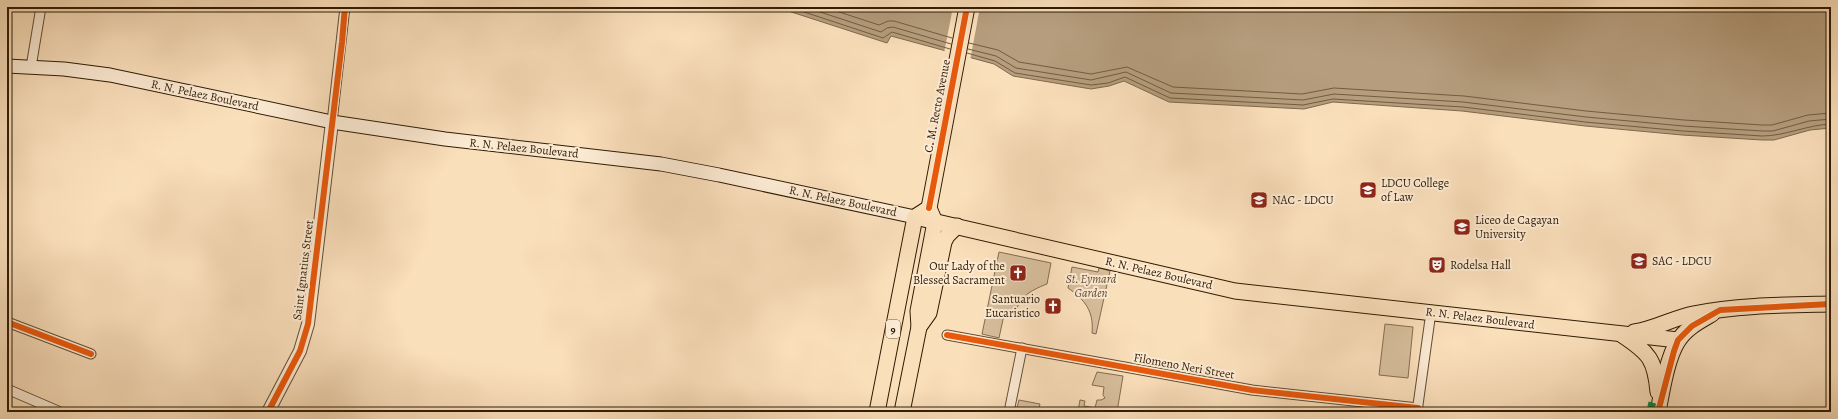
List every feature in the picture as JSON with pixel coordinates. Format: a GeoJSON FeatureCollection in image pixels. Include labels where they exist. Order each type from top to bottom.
{"type":"FeatureCollection","features":[{"type":"Feature","properties":{"kind":"main road","name":"C. M. Recto Avenue"},"geometry":{"type":"LineString","coordinates":[[902,412],[919,327],[918,311],[932,215],[952,82],[967,7]]}},
{"type":"Feature","properties":{"kind":"main road","name":"R. N. Pelaez Boulevard"},"geometry":{"type":"LineString","coordinates":[[7,66],[110,75],[332,122],[445,139],[661,164],[734,178],[915,217]]}},
{"type":"Feature","properties":{"kind":"main road","name":"R. N. Pelaez Boulevard"},"geometry":{"type":"LineString","coordinates":[[932,215],[956,226],[1235,291],[1678,340]]}},
{"type":"Feature","properties":{"kind":"main road"},"geometry":{"type":"LineString","coordinates":[[915,217],[932,215]]}},
{"type":"Feature","properties":{"kind":"main road","name":"9"},"geometry":{"type":"LineString","coordinates":[[877,412],[915,217]]}},
{"type":"Feature","properties":{"kind":"main road"},"geometry":{"type":"LineString","coordinates":[[919,327],[928,313],[944,242],[956,226]]}},
{"type":"Feature","properties":{"kind":"main road"},"geometry":{"type":"LineString","coordinates":[[1622,334],[1647,330],[1691,314],[1720,310],[1831,304]]}},
{"type":"Feature","properties":{"kind":"main road"},"geometry":{"type":"LineString","coordinates":[[1659,409],[1670,362],[1678,340],[1692,326],[1720,310]]}},
{"type":"Feature","properties":{"kind":"main road"},"geometry":{"type":"LineString","coordinates":[[1622,334],[1640,347],[1651,359],[1656,373],[1659,409]]}},
{"type":"Feature","properties":{"kind":"street"},"geometry":{"type":"LineString","coordinates":[[31,67],[41,7]]}},
{"type":"Feature","properties":{"kind":"street"},"geometry":{"type":"LineString","coordinates":[[332,122],[345,7]]}},
{"type":"Feature","properties":{"kind":"street","name":"Saint Ignatius Street"},"geometry":{"type":"LineString","coordinates":[[268,412],[296,359],[308,324],[332,122]]}},
{"type":"Feature","properties":{"kind":"street"},"geometry":{"type":"LineString","coordinates":[[1418,410],[1431,312]]}},
{"type":"Feature","properties":{"kind":"street"},"geometry":{"type":"LineString","coordinates":[[7,322],[91,354]]}},
{"type":"Feature","properties":{"kind":"street","name":"Filomeno Neri Street"},"geometry":{"type":"LineString","coordinates":[[947,334],[1252,390],[1418,410]]}},
{"type":"Feature","properties":{"kind":"street"},"geometry":{"type":"LineString","coordinates":[[1009,412],[1022,348]]}},
{"type":"Feature","properties":{"kind":"street"},"geometry":{"type":"LineString","coordinates":[[7,389],[58,411]]}},
{"type":"Feature","properties":{"kind":"green space"},"geometry":{"type":"Polygon","coordinates":[[[999,252],[1051,263],[1047,284],[1030,292],[1022,300],[1014,317],[1004,315],[999,338],[982,334],[999,252]]]}},
{"type":"Feature","properties":{"kind":"green space","name":"St. Eymard Garden"},"geometry":{"type":"Polygon","coordinates":[[[1072,267],[1098,272],[1099,268],[1110,271],[1096,334],[1092,333],[1090,312],[1084,302],[1068,288],[1072,267]]]}},
{"type":"Feature","properties":{"kind":"green space"},"geometry":{"type":"Polygon","coordinates":[[[1385,324],[1413,327],[1408,378],[1379,375],[1385,324]]]}},
{"type":"Feature","properties":{"kind":"green space"},"geometry":{"type":"Polygon","coordinates":[[[1097,372],[1123,376],[1117,412],[1078,411],[1080,400],[1085,401],[1084,406],[1095,408],[1097,400],[1105,398],[1103,395],[1104,387],[1092,385],[1097,372]]]}},
{"type":"Feature","properties":{"kind":"green space"},"geometry":{"type":"Polygon","coordinates":[[[1019,400],[1040,404],[1038,412],[1016,412],[1019,400]]]}},
{"type":"Feature","properties":{"kind":"water"},"geometry":{"type":"Polygon","coordinates":[[[776,7],[1831,7],[1831,128],[1810,130],[1774,140],[1762,140],[1682,135],[1585,126],[1462,111],[1333,102],[1304,109],[1169,102],[1124,81],[1109,86],[1091,89],[1013,76],[994,64],[891,36],[887,43],[776,7]]]}},
{"type":"Feature","properties":{"kind":"pier"},"geometry":{"type":"Polygon","coordinates":[[[953,7],[980,7],[970,61],[944,53],[953,7]]]}},
{"type":"Feature","properties":{"kind":"marked path"},"geometry":{"type":"LineString","coordinates":[[1648,404],[1659,407]]}},
{"type":"Feature","properties":{"kind":"cycle path"},"geometry":{"type":"LineString","coordinates":[[268,412],[300,351],[308,324],[345,7]]}},
{"type":"Feature","properties":{"kind":"cycle path"},"geometry":{"type":"LineString","coordinates":[[929,208],[967,7]]}},
{"type":"Feature","properties":{"kind":"cycle path"},"geometry":{"type":"LineString","coordinates":[[1658,412],[1678,340],[1692,326],[1720,310],[1831,304]]}},
{"type":"Feature","properties":{"kind":"cycle path"},"geometry":{"type":"LineString","coordinates":[[7,322],[91,354]]}},
{"type":"Feature","properties":{"kind":"cycle path"},"geometry":{"type":"LineString","coordinates":[[947,335],[1252,390],[1418,408]]}},
{"type":"Feature","properties":{"kind":"place","name":"LDCU College of Law"},"geometry":{"type":"Point","coordinates":[1368,190]}},
{"type":"Feature","properties":{"kind":"place","name":"NAC - LDCU"},"geometry":{"type":"Point","coordinates":[1259,200]}},
{"type":"Feature","properties":{"kind":"place","name":"Liceo de Cagayan University"},"geometry":{"type":"Point","coordinates":[1462,227]}},
{"type":"Feature","properties":{"kind":"place","name":"SAC - LDCU"},"geometry":{"type":"Point","coordinates":[1639,261]}},
{"type":"Feature","properties":{"kind":"place","name":"Rodelsa Hall"},"geometry":{"type":"Point","coordinates":[1437,265]}},
{"type":"Feature","properties":{"kind":"place","name":"Our Lady of the Blessed Sacrament"},"geometry":{"type":"Point","coordinates":[1018,273]}},
{"type":"Feature","properties":{"kind":"place","name":"Santuario Eucaristico"},"geometry":{"type":"Point","coordinates":[1053,306]}}]}
